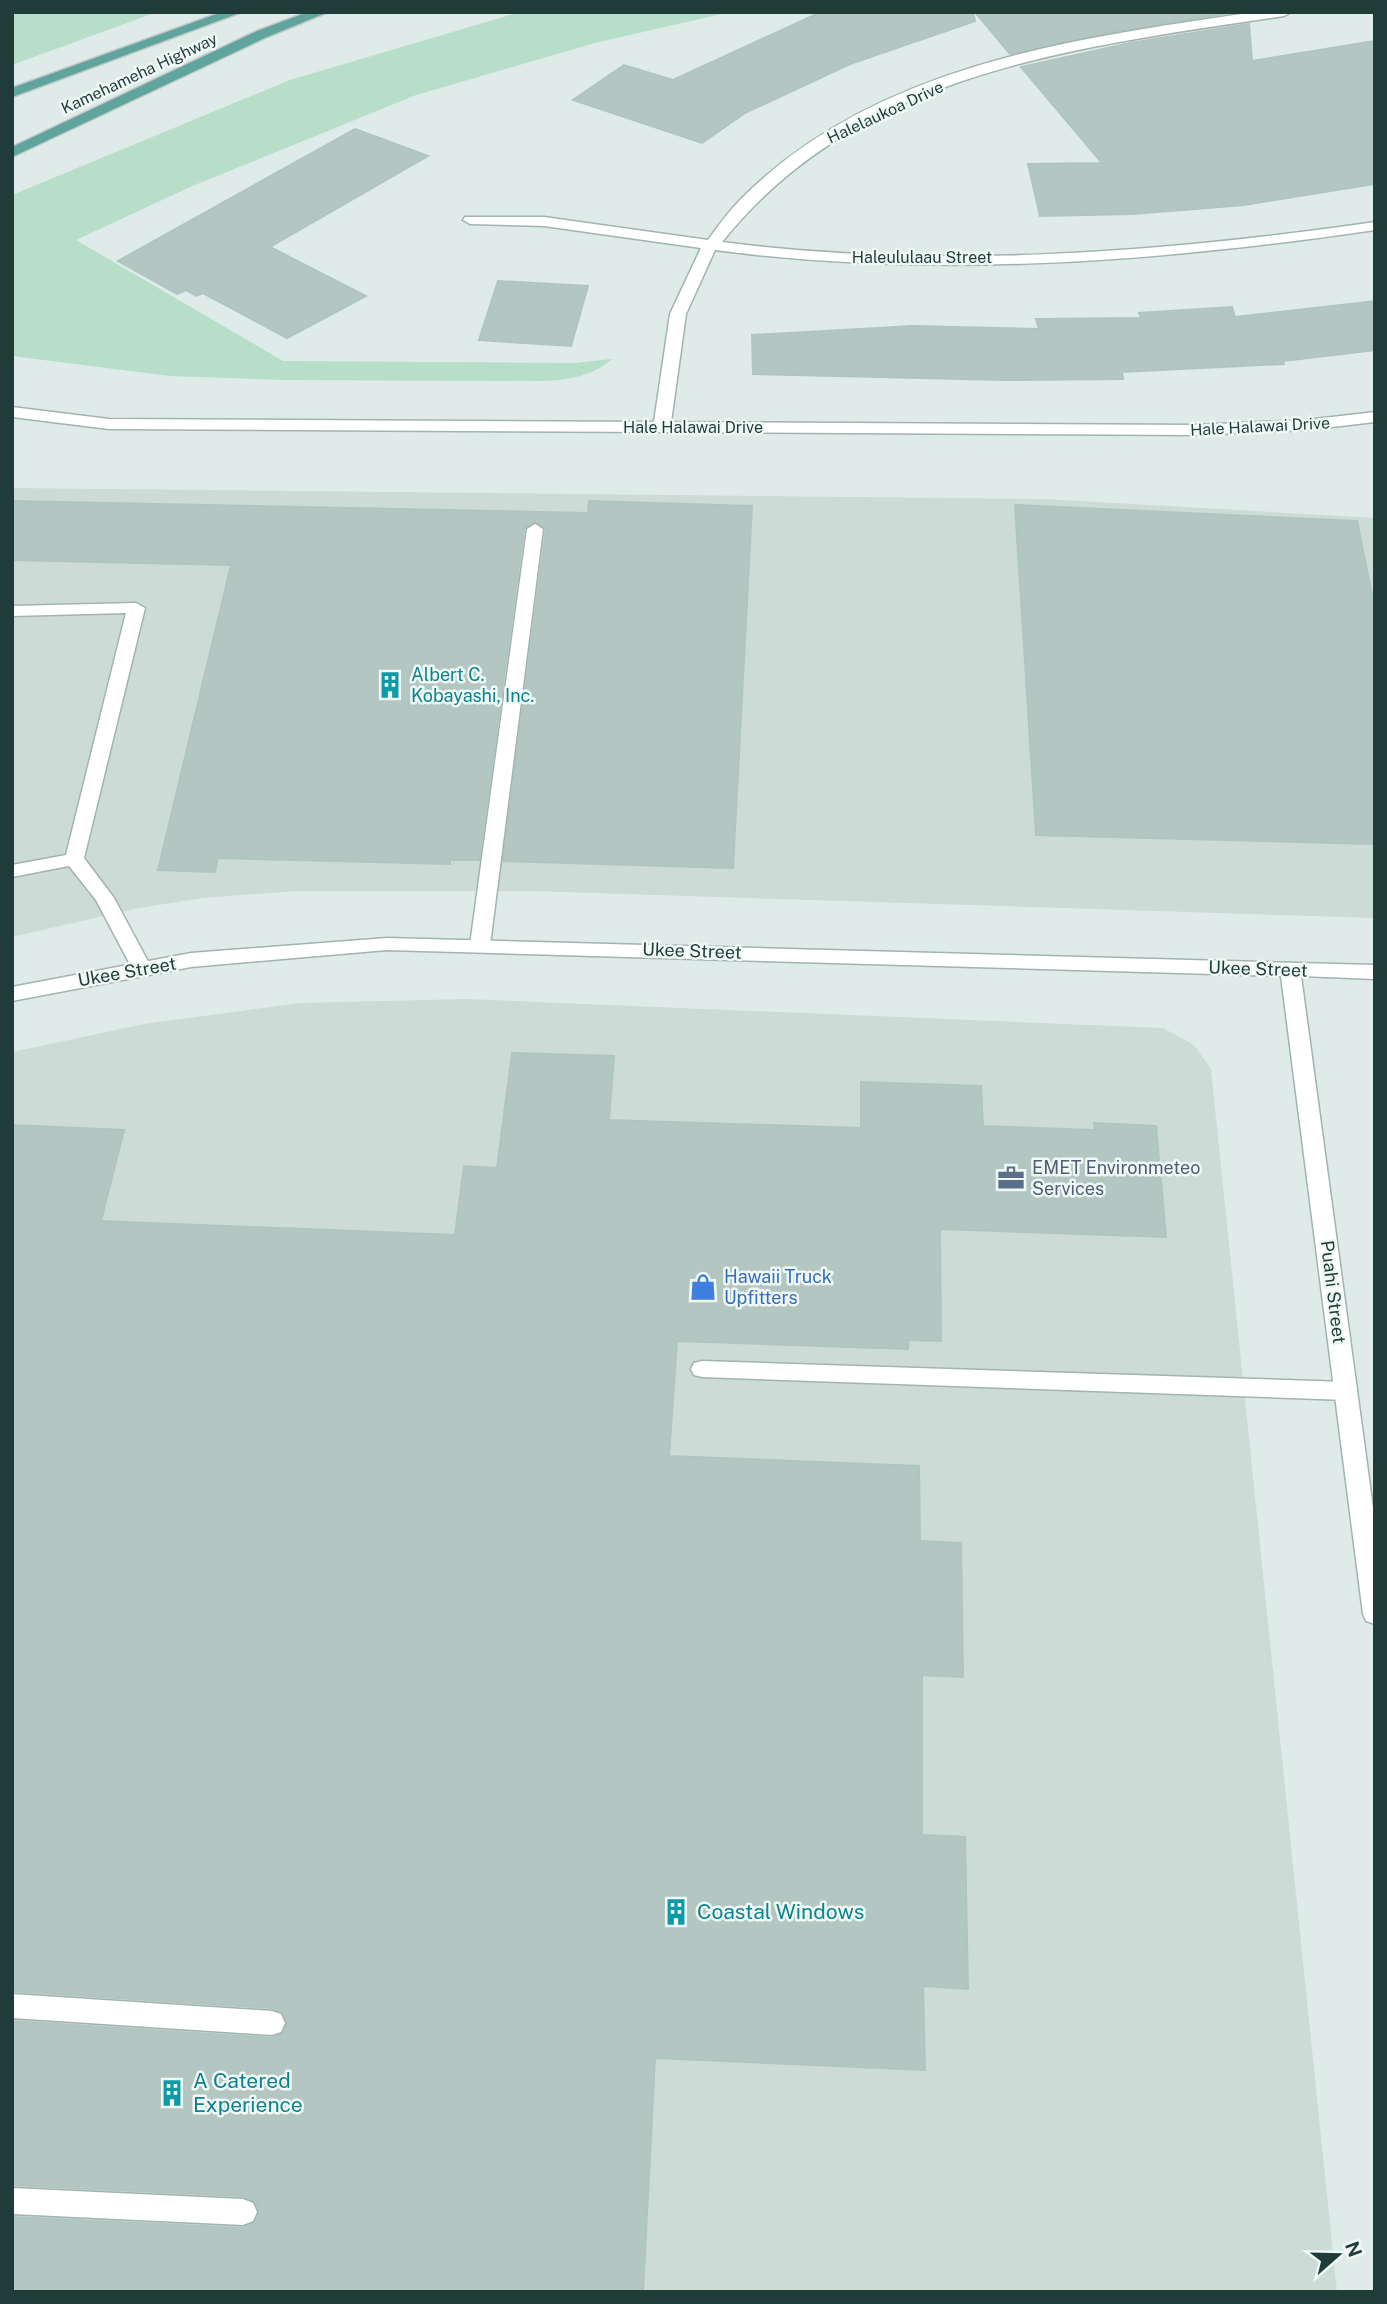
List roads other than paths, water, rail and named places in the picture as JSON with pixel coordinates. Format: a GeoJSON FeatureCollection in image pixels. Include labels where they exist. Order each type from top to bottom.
{"type":"FeatureCollection","features":[{"type":"Feature","properties":{"kind":"main road","name":"Kamehameha Highway"},"geometry":{"type":"LineString","coordinates":[[12,93],[235,12]]}},
{"type":"Feature","properties":{"kind":"main road","name":"Kamehameha Highway"},"geometry":{"type":"LineString","coordinates":[[12,153],[262,34],[321,12]]}},
{"type":"Feature","properties":{"kind":"street","name":"Halelaukoa Drive"},"geometry":{"type":"LineString","coordinates":[[662,427],[681,303],[709,246],[754,193],[830,136],[945,83],[1002,63],[1070,46],[1284,12]]}},
{"type":"Feature","properties":{"kind":"street","name":"Haleululaau Street"},"geometry":{"type":"LineString","coordinates":[[470,220],[552,222],[709,246],[884,258],[1075,257],[1200,249],[1375,226]]}},
{"type":"Feature","properties":{"kind":"street","name":"Hale Halawai Drive"},"geometry":{"type":"LineString","coordinates":[[12,412],[109,424],[1197,430],[1306,425],[1375,417]]}},
{"type":"Feature","properties":{"kind":"street"},"geometry":{"type":"LineString","coordinates":[[480,945],[535,529]]}},
{"type":"Feature","properties":{"kind":"street"},"geometry":{"type":"LineString","coordinates":[[12,611],[136,608],[74,859]]}},
{"type":"Feature","properties":{"kind":"street"},"geometry":{"type":"LineString","coordinates":[[12,871],[74,859]]}},
{"type":"Feature","properties":{"kind":"street"},"geometry":{"type":"LineString","coordinates":[[74,859],[104,898],[141,967]]}},
{"type":"Feature","properties":{"kind":"street","name":"Ukee Street"},"geometry":{"type":"LineString","coordinates":[[12,994],[141,967],[261,952],[387,944],[1375,972]]}},
{"type":"Feature","properties":{"kind":"street","name":"Puahi Street"},"geometry":{"type":"LineString","coordinates":[[1290,970],[1375,1614]]}},
{"type":"Feature","properties":{"kind":"street"},"geometry":{"type":"LineString","coordinates":[[702,1369],[1346,1391]]}},
{"type":"Feature","properties":{"kind":"street"},"geometry":{"type":"LineString","coordinates":[[12,2006],[272,2023]]}},
{"type":"Feature","properties":{"kind":"street"},"geometry":{"type":"LineString","coordinates":[[12,2201],[243,2212]]}},
{"type":"Feature","properties":{"kind":"place","name":"Albert C. Kobayashi, Inc."},"geometry":{"type":"Point","coordinates":[390,685]}},
{"type":"Feature","properties":{"kind":"place","name":"EMET Environmeteo Services"},"geometry":{"type":"Point","coordinates":[1011,1178]}},
{"type":"Feature","properties":{"kind":"place","name":"Hawaii Truck Upfitters"},"geometry":{"type":"Point","coordinates":[703,1287]}},
{"type":"Feature","properties":{"kind":"place","name":"Coastal Windows"},"geometry":{"type":"Point","coordinates":[676,1912]}},
{"type":"Feature","properties":{"kind":"place","name":"A Catered Experience"},"geometry":{"type":"Point","coordinates":[172,2093]}}]}
